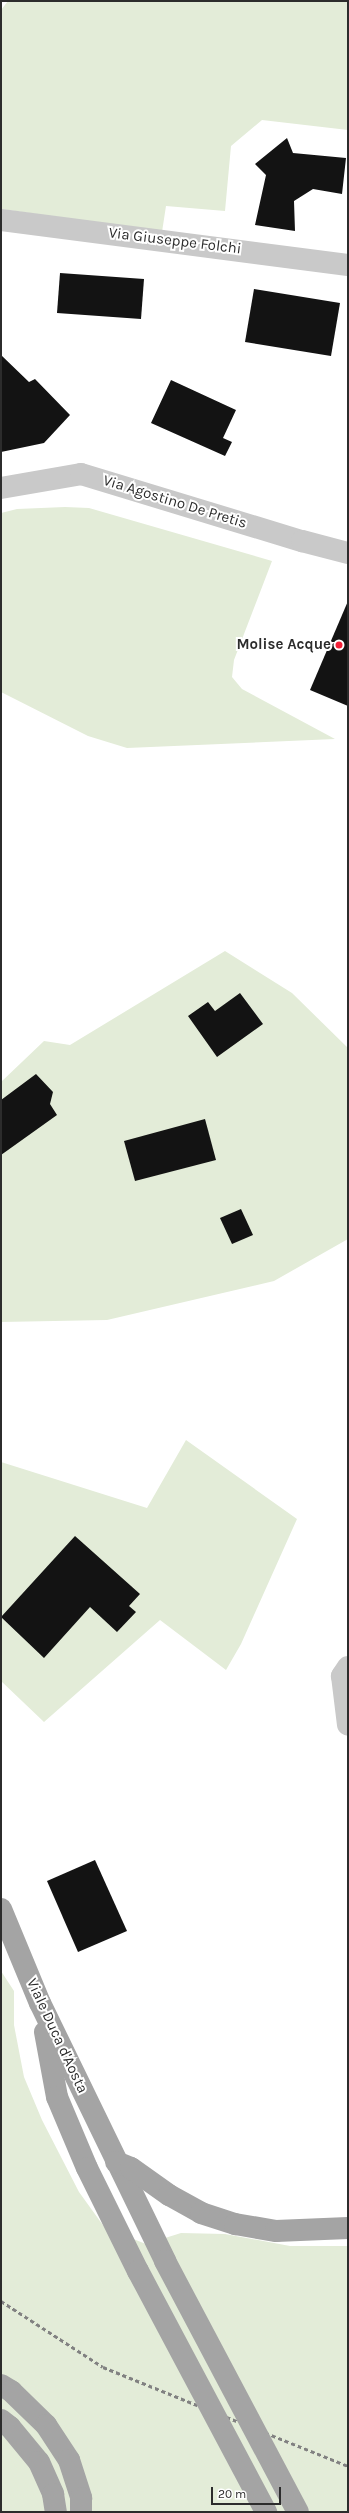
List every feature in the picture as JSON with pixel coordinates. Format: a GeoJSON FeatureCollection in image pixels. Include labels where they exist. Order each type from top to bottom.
{"type":"FeatureCollection","features":[{"type":"Feature","properties":{"kind":"main road","name":"Viale Duca d'Aosta"},"geometry":{"type":"LineString","coordinates":[[1,1909],[40,2003],[116,2162],[165,2261],[298,2512]]}},
{"type":"Feature","properties":{"kind":"main road"},"geometry":{"type":"LineString","coordinates":[[40,2003],[57,2097],[87,2168],[138,2271],[266,2512]]}},
{"type":"Feature","properties":{"kind":"main road"},"geometry":{"type":"LineString","coordinates":[[116,2162],[131,2168],[169,2195],[201,2213],[235,2224],[276,2231],[348,2228]]}},
{"type":"Feature","properties":{"kind":"main road"},"geometry":{"type":"LineString","coordinates":[[1,2385],[11,2390],[46,2425],[69,2460],[81,2498],[81,2512]]}},
{"type":"Feature","properties":{"kind":"main road"},"geometry":{"type":"LineString","coordinates":[[1,2420],[10,2427],[39,2462],[53,2494],[56,2512]]}},
{"type":"Feature","properties":{"kind":"street","name":"Via Giuseppe Folchi"},"geometry":{"type":"LineString","coordinates":[[1,220],[348,265]]}},
{"type":"Feature","properties":{"kind":"street","name":"Via Agostino De Pretis"},"geometry":{"type":"LineString","coordinates":[[1,488],[81,474],[302,541],[348,552]]}},
{"type":"Feature","properties":{"kind":"street"},"geometry":{"type":"LineString","coordinates":[[348,1667],[342,1676],[348,1725]]}},
{"type":"Feature","properties":{"kind":"green space"},"geometry":{"type":"Polygon","coordinates":[[[8,1],[348,1],[348,130],[262,120],[231,146],[225,211],[166,206],[162,232],[1,209],[1,10],[8,1]]]}},
{"type":"Feature","properties":{"kind":"green space"},"geometry":{"type":"Polygon","coordinates":[[[65,507],[89,508],[272,561],[234,660],[232,677],[242,689],[335,739],[127,748],[88,736],[1,692],[1,513],[17,509],[65,507]]]}},
{"type":"Feature","properties":{"kind":"green space"},"geometry":{"type":"Polygon","coordinates":[[[225,951],[292,993],[348,1048],[348,1239],[274,1281],[107,1320],[1,1322],[1,1082],[44,1041],[70,1045],[225,951]]]}},
{"type":"Feature","properties":{"kind":"green space"},"geometry":{"type":"Polygon","coordinates":[[[186,1440],[297,1519],[241,1644],[226,1670],[160,1620],[44,1722],[1,1681],[1,1462],[147,1508],[186,1440]]]}},
{"type":"Feature","properties":{"kind":"green space"},"geometry":{"type":"Polygon","coordinates":[[[1,1971],[14,1991],[14,2025],[24,2077],[42,2120],[79,2192],[105,2228],[146,2244],[181,2233],[225,2234],[290,2246],[348,2246],[348,2512],[1,2512],[1,1971]]]}},
{"type":"Feature","properties":{"kind":"building"},"geometry":{"type":"Polygon","coordinates":[[[287,138],[293,153],[346,158],[342,194],[313,189],[294,201],[295,231],[255,225],[266,175],[255,164],[287,138]]]}},
{"type":"Feature","properties":{"kind":"building"},"geometry":{"type":"Polygon","coordinates":[[[60,273],[144,279],[141,319],[57,313],[60,273]]]}},
{"type":"Feature","properties":{"kind":"building"},"geometry":{"type":"Polygon","coordinates":[[[254,289],[340,303],[331,356],[245,342],[254,289]]]}},
{"type":"Feature","properties":{"kind":"building"},"geometry":{"type":"Polygon","coordinates":[[[1,355],[29,382],[35,379],[70,415],[44,443],[1,452],[1,355]]]}},
{"type":"Feature","properties":{"kind":"building"},"geometry":{"type":"Polygon","coordinates":[[[171,380],[236,410],[223,438],[232,442],[225,456],[151,423],[171,380]]]}},
{"type":"Feature","properties":{"kind":"building","name":"Molise Acque"},"geometry":{"type":"Polygon","coordinates":[[[348,601],[348,706],[310,690],[348,601]]]}},
{"type":"Feature","properties":{"kind":"building"},"geometry":{"type":"Polygon","coordinates":[[[240,993],[263,1024],[217,1057],[188,1016],[208,1002],[215,1011],[240,993]]]}},
{"type":"Feature","properties":{"kind":"building"},"geometry":{"type":"Polygon","coordinates":[[[36,1074],[53,1092],[50,1104],[57,1115],[1,1155],[1,1100],[36,1074]]]}},
{"type":"Feature","properties":{"kind":"building"},"geometry":{"type":"Polygon","coordinates":[[[205,1119],[216,1160],[135,1181],[124,1141],[205,1119]]]}},
{"type":"Feature","properties":{"kind":"building"},"geometry":{"type":"Polygon","coordinates":[[[241,1209],[253,1235],[232,1244],[220,1218],[241,1209]]]}},
{"type":"Feature","properties":{"kind":"building"},"geometry":{"type":"Polygon","coordinates":[[[75,1536],[140,1594],[129,1606],[136,1612],[117,1632],[90,1607],[44,1658],[1,1617],[75,1536]]]}},
{"type":"Feature","properties":{"kind":"building"},"geometry":{"type":"Polygon","coordinates":[[[95,1860],[127,1931],[78,1952],[47,1881],[95,1860]]]}},
{"type":"Feature","properties":{"kind":"railway"},"geometry":{"type":"LineString","coordinates":[[1,2301],[103,2367],[348,2466]]}},
{"type":"Feature","properties":{"kind":"place","name":"Molise Acque"},"geometry":{"type":"Point","coordinates":[339,645]}}]}
